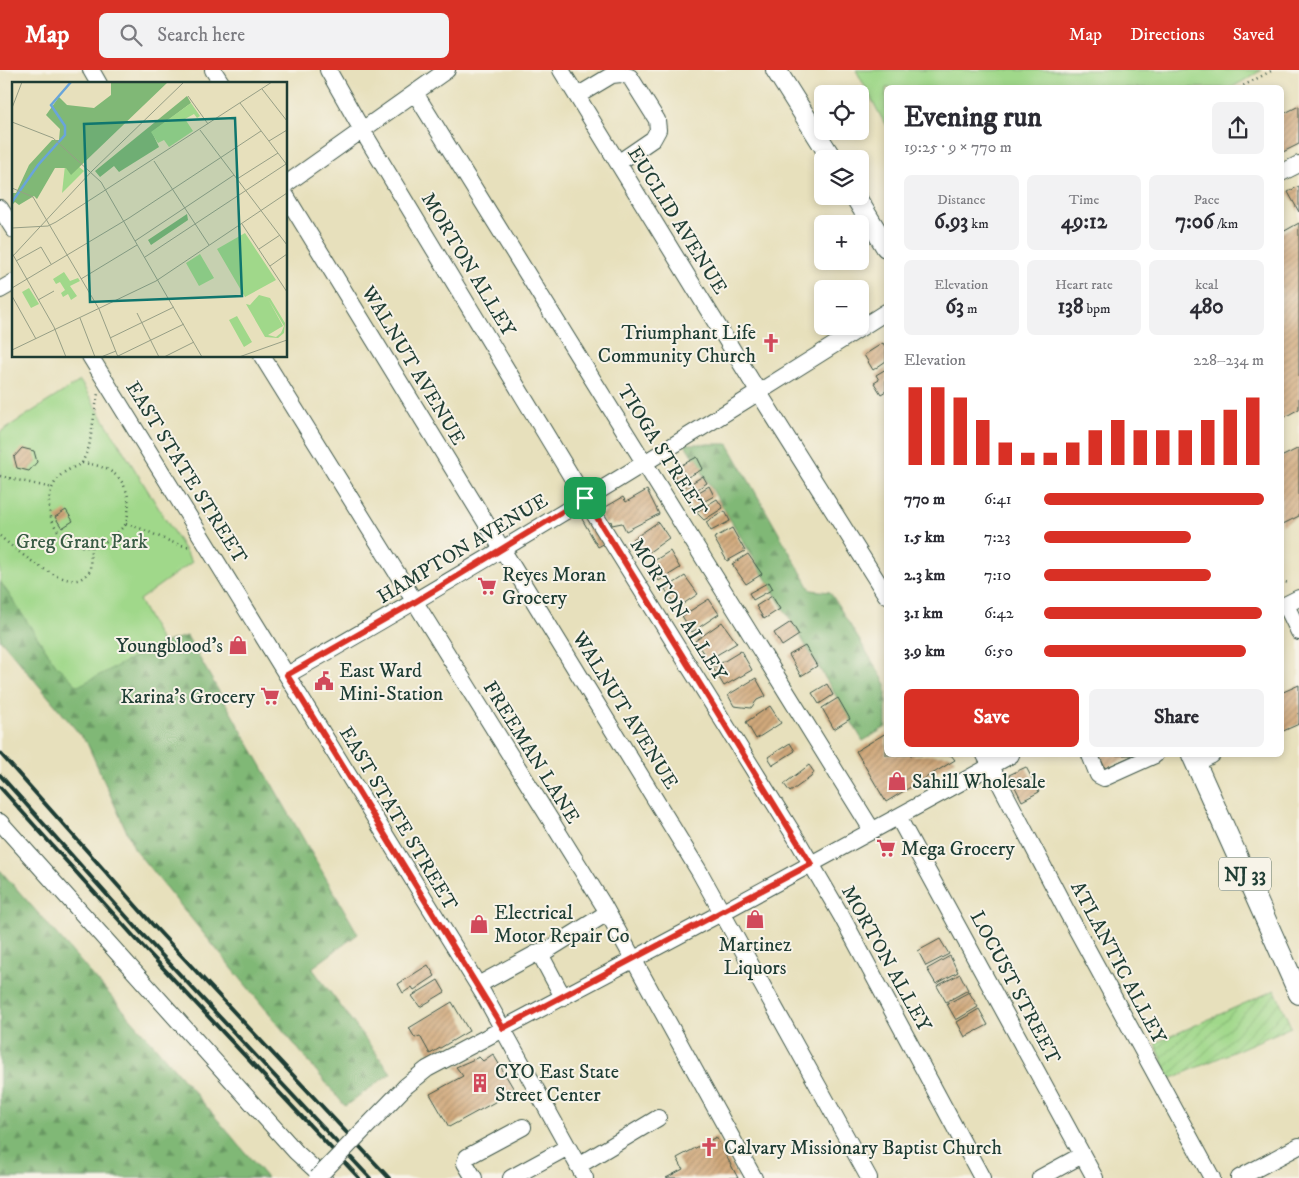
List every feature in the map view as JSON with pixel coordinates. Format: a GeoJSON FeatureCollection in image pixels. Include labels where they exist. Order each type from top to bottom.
{"type":"FeatureCollection","features":[{"type":"Feature","properties":{"kind":"main road"},"geometry":{"type":"LineString","coordinates":[[776,70],[826,150]]}},
{"type":"Feature","properties":{"kind":"main road"},"geometry":{"type":"LineString","coordinates":[[860,205],[884,244]]}},
{"type":"Feature","properties":{"kind":"main road","name":"NJ 33"},"geometry":{"type":"LineString","coordinates":[[1200,758],[1299,994]]}},
{"type":"Feature","properties":{"kind":"street"},"geometry":{"type":"LineString","coordinates":[[91,70],[99,82]]}},
{"type":"Feature","properties":{"kind":"street"},"geometry":{"type":"LineString","coordinates":[[213,70],[221,82]]}},
{"type":"Feature","properties":{"kind":"street","name":"MORTON ALLEY"},"geometry":{"type":"LineString","coordinates":[[328,70],[362,130],[585,498],[811,864],[842,917],[982,1178]]}},
{"type":"Feature","properties":{"kind":"street","name":"EUCLID AVENUE"},"geometry":{"type":"LineString","coordinates":[[561,70],[758,393],[884,592]]}},
{"type":"Feature","properties":{"kind":"street"},"geometry":{"type":"LineString","coordinates":[[288,183],[445,71]]}},
{"type":"Feature","properties":{"kind":"street"},"geometry":{"type":"LineString","coordinates":[[577,96],[612,75],[621,74],[630,77],[656,120],[658,130],[653,139],[618,163]]}},
{"type":"Feature","properties":{"kind":"street","name":"TIOGA STREET"},"geometry":{"type":"LineString","coordinates":[[415,93],[872,830]]}},
{"type":"Feature","properties":{"kind":"street"},"geometry":{"type":"LineString","coordinates":[[1284,172],[1299,164]]}},
{"type":"Feature","properties":{"kind":"street","name":"WALNUT AVENUE"},"geometry":{"type":"LineString","coordinates":[[288,199],[723,912],[869,1178]]}},
{"type":"Feature","properties":{"kind":"street"},"geometry":{"type":"LineString","coordinates":[[0,208],[12,227]]}},
{"type":"Feature","properties":{"kind":"street"},"geometry":{"type":"LineString","coordinates":[[0,290],[12,283]]}},
{"type":"Feature","properties":{"kind":"street","name":"HAMPTON AVENUE"},"geometry":{"type":"LineString","coordinates":[[287,675],[415,602],[758,393],[884,313]]}},
{"type":"Feature","properties":{"kind":"street","name":"EAST STATE STREET"},"geometry":{"type":"LineString","coordinates":[[91,358],[478,985],[582,1172]]}},
{"type":"Feature","properties":{"kind":"street","name":"FREEMAN LANE"},"geometry":{"type":"LineString","coordinates":[[263,358],[607,913],[754,1178]]}},
{"type":"Feature","properties":{"kind":"street"},"geometry":{"type":"LineString","coordinates":[[1289,603],[1299,632]]}},
{"type":"Feature","properties":{"kind":"street"},"geometry":{"type":"LineString","coordinates":[[317,1178],[406,1086],[427,1069],[898,817],[988,760],[1002,757]]}},
{"type":"Feature","properties":{"kind":"street"},"geometry":{"type":"LineString","coordinates":[[1091,757],[1098,775],[1104,778],[1151,757]]}},
{"type":"Feature","properties":{"kind":"street","name":"ATLANTIC ALLEY"},"geometry":{"type":"LineString","coordinates":[[988,760],[1066,910],[1212,1178]]}},
{"type":"Feature","properties":{"kind":"street","name":"LOCUST STREET"},"geometry":{"type":"LineString","coordinates":[[898,817],[1095,1178]]}},
{"type":"Feature","properties":{"kind":"street"},"geometry":{"type":"LineString","coordinates":[[0,822],[296,1152],[324,1178]]}},
{"type":"Feature","properties":{"kind":"street"},"geometry":{"type":"LineString","coordinates":[[478,985],[539,952],[546,951],[607,913]]}},
{"type":"Feature","properties":{"kind":"street"},"geometry":{"type":"LineString","coordinates":[[539,952],[563,997]]}},
{"type":"Feature","properties":{"kind":"street"},"geometry":{"type":"LineString","coordinates":[[582,1172],[658,1118]]}},
{"type":"Feature","properties":{"kind":"street"},"geometry":{"type":"LineString","coordinates":[[474,1178],[465,1163],[467,1157],[523,1126]]}},
{"type":"Feature","properties":{"kind":"street"},"geometry":{"type":"LineString","coordinates":[[1239,1178],[1299,1146]]}},
{"type":"Feature","properties":{"kind":"street"},"geometry":{"type":"LineString","coordinates":[[510,1178],[568,1147]]}},
{"type":"Feature","properties":{"kind":"street"},"geometry":{"type":"LineString","coordinates":[[1040,1178],[1082,1155]]}},
{"type":"Feature","properties":{"kind":"path"},"geometry":{"type":"LineString","coordinates":[[1245,85],[1273,70]]}},
{"type":"Feature","properties":{"kind":"path"},"geometry":{"type":"LineString","coordinates":[[82,463],[89,447],[96,396],[106,382]]}},
{"type":"Feature","properties":{"kind":"path"},"geometry":{"type":"LineString","coordinates":[[82,463],[98,464],[114,473],[121,480],[128,496],[129,507],[126,524],[102,543],[91,547],[75,543],[60,534],[52,522],[49,508],[52,488],[59,476],[82,463]]}},
{"type":"Feature","properties":{"kind":"path"},"geometry":{"type":"LineString","coordinates":[[0,476],[52,488]]}},
{"type":"Feature","properties":{"kind":"path"},"geometry":{"type":"LineString","coordinates":[[126,524],[143,528],[177,545],[209,549]]}},
{"type":"Feature","properties":{"kind":"path"},"geometry":{"type":"LineString","coordinates":[[0,536],[24,557],[48,571],[75,580],[90,571],[91,547]]}},
{"type":"Feature","properties":{"kind":"path"},"geometry":{"type":"LineString","coordinates":[[1284,582],[1289,583]]}},
{"type":"Feature","properties":{"kind":"green space"},"geometry":{"type":"Polygon","coordinates":[[[856,70],[1262,70],[1236,85],[884,85],[884,122],[869,94],[869,85],[864,85],[856,70]]]}},
{"type":"Feature","properties":{"kind":"green space","name":"Greg Grant Park"},"geometry":{"type":"Polygon","coordinates":[[[80,381],[192,562],[139,600],[162,643],[78,686],[56,665],[0,581],[0,432],[80,381]]]}},
{"type":"Feature","properties":{"kind":"green space"},"geometry":{"type":"Polygon","coordinates":[[[685,444],[728,444],[811,590],[830,592],[884,681],[884,728],[863,741],[685,444]]]}},
{"type":"Feature","properties":{"kind":"green space"},"geometry":{"type":"Polygon","coordinates":[[[0,581],[56,665],[78,685],[162,643],[187,636],[358,934],[312,968],[391,1073],[345,1106],[135,850],[87,743],[0,639],[0,581]]]}},
{"type":"Feature","properties":{"kind":"green space"},"geometry":{"type":"Polygon","coordinates":[[[0,870],[155,1046],[267,1178],[0,1178],[0,870]]]}},
{"type":"Feature","properties":{"kind":"green space"},"geometry":{"type":"Polygon","coordinates":[[[1275,990],[1291,1027],[1170,1079],[1155,1043],[1275,990]]]}},
{"type":"Feature","properties":{"kind":"building"},"geometry":{"type":"Polygon","coordinates":[[[1299,106],[1299,144],[1284,152],[1284,114],[1299,106]]]}},
{"type":"Feature","properties":{"kind":"building"},"geometry":{"type":"Polygon","coordinates":[[[1299,186],[1299,212],[1288,192],[1299,186]]]}},
{"type":"Feature","properties":{"kind":"building"},"geometry":{"type":"Polygon","coordinates":[[[1299,223],[1299,409],[1284,417],[1284,231],[1299,223]]]}},
{"type":"Feature","properties":{"kind":"building"},"geometry":{"type":"Polygon","coordinates":[[[883,343],[884,345],[884,362],[873,370],[864,355],[883,343]]]}},
{"type":"Feature","properties":{"kind":"building"},"geometry":{"type":"Polygon","coordinates":[[[884,370],[884,392],[881,394],[874,383],[879,380],[876,375],[884,370]]]}},
{"type":"Feature","properties":{"kind":"building"},"geometry":{"type":"Polygon","coordinates":[[[22,448],[34,451],[37,462],[29,471],[17,468],[14,457],[22,448]]]}},
{"type":"Feature","properties":{"kind":"building"},"geometry":{"type":"Polygon","coordinates":[[[1299,448],[1299,516],[1284,524],[1284,456],[1299,448]]]}},
{"type":"Feature","properties":{"kind":"building"},"geometry":{"type":"Polygon","coordinates":[[[697,457],[703,469],[678,482],[672,470],[697,457]]]}},
{"type":"Feature","properties":{"kind":"building"},"geometry":{"type":"Polygon","coordinates":[[[703,476],[707,483],[687,496],[682,489],[703,476]]]}},
{"type":"Feature","properties":{"kind":"building"},"geometry":{"type":"Polygon","coordinates":[[[709,486],[714,496],[692,508],[687,499],[709,486]]]}},
{"type":"Feature","properties":{"kind":"building"},"geometry":{"type":"Polygon","coordinates":[[[647,490],[659,514],[626,531],[622,523],[612,525],[611,521],[605,524],[600,515],[606,512],[604,508],[623,497],[626,502],[647,490]]]}},
{"type":"Feature","properties":{"kind":"building"},"geometry":{"type":"Polygon","coordinates":[[[717,499],[723,508],[704,520],[696,512],[717,499]]]}},
{"type":"Feature","properties":{"kind":"building"},"geometry":{"type":"Polygon","coordinates":[[[66,510],[73,521],[62,528],[55,517],[66,510]]]}},
{"type":"Feature","properties":{"kind":"building"},"geometry":{"type":"Polygon","coordinates":[[[725,511],[730,521],[711,531],[706,522],[725,511]]]}},
{"type":"Feature","properties":{"kind":"building"},"geometry":{"type":"Polygon","coordinates":[[[590,514],[607,542],[598,547],[582,519],[590,514]]]}},
{"type":"Feature","properties":{"kind":"building"},"geometry":{"type":"Polygon","coordinates":[[[658,522],[669,538],[645,555],[633,539],[658,522]]]}},
{"type":"Feature","properties":{"kind":"building"},"geometry":{"type":"Polygon","coordinates":[[[732,528],[745,551],[727,561],[714,538],[732,528]]]}},
{"type":"Feature","properties":{"kind":"building"},"geometry":{"type":"Polygon","coordinates":[[[670,551],[680,568],[659,581],[649,564],[670,551]]]}},
{"type":"Feature","properties":{"kind":"building"},"geometry":{"type":"Polygon","coordinates":[[[748,554],[762,574],[746,584],[732,564],[748,554]]]}},
{"type":"Feature","properties":{"kind":"building"},"geometry":{"type":"Polygon","coordinates":[[[685,576],[698,594],[677,608],[665,589],[685,576]]]}},
{"type":"Feature","properties":{"kind":"building"},"geometry":{"type":"Polygon","coordinates":[[[769,582],[773,589],[753,600],[749,593],[769,582]]]}},
{"type":"Feature","properties":{"kind":"building"},"geometry":{"type":"Polygon","coordinates":[[[772,596],[780,609],[764,619],[756,606],[772,596]]]}},
{"type":"Feature","properties":{"kind":"building"},"geometry":{"type":"Polygon","coordinates":[[[709,599],[719,614],[692,632],[682,616],[709,599]]]}},
{"type":"Feature","properties":{"kind":"building"},"geometry":{"type":"Polygon","coordinates":[[[722,622],[737,643],[708,660],[695,641],[722,622]]]}},
{"type":"Feature","properties":{"kind":"building"},"geometry":{"type":"Polygon","coordinates":[[[791,622],[799,635],[782,646],[774,633],[791,622]]]}},
{"type":"Feature","properties":{"kind":"building"},"geometry":{"type":"Polygon","coordinates":[[[805,646],[817,666],[801,676],[789,655],[805,646]]]}},
{"type":"Feature","properties":{"kind":"building"},"geometry":{"type":"Polygon","coordinates":[[[741,651],[752,670],[724,686],[713,668],[741,651]]]}},
{"type":"Feature","properties":{"kind":"building"},"geometry":{"type":"Polygon","coordinates":[[[756,678],[766,696],[757,700],[751,708],[734,706],[728,695],[756,678]]]}},
{"type":"Feature","properties":{"kind":"building"},"geometry":{"type":"Polygon","coordinates":[[[827,684],[833,695],[819,704],[812,693],[827,684]]]}},
{"type":"Feature","properties":{"kind":"building"},"geometry":{"type":"Polygon","coordinates":[[[1299,685],[1299,724],[1284,731],[1284,692],[1299,685]]]}},
{"type":"Feature","properties":{"kind":"building"},"geometry":{"type":"Polygon","coordinates":[[[838,698],[850,719],[834,729],[822,708],[838,698]]]}},
{"type":"Feature","properties":{"kind":"building"},"geometry":{"type":"Polygon","coordinates":[[[770,706],[781,723],[756,739],[746,722],[770,706]]]}},
{"type":"Feature","properties":{"kind":"building","name":"Sahill Wholesale"},"geometry":{"type":"Polygon","coordinates":[[[884,734],[884,757],[953,757],[955,760],[886,802],[856,751],[884,734]]]}},
{"type":"Feature","properties":{"kind":"building"},"geometry":{"type":"Polygon","coordinates":[[[790,743],[795,751],[773,765],[768,757],[790,743]]]}},
{"type":"Feature","properties":{"kind":"building"},"geometry":{"type":"Polygon","coordinates":[[[1100,757],[1130,757],[1105,768],[1100,757]]]}},
{"type":"Feature","properties":{"kind":"building"},"geometry":{"type":"Polygon","coordinates":[[[809,765],[814,772],[811,777],[790,792],[784,784],[809,765]]]}},
{"type":"Feature","properties":{"kind":"building"},"geometry":{"type":"Polygon","coordinates":[[[1026,767],[1039,792],[1022,801],[1009,775],[1026,767]]]}},
{"type":"Feature","properties":{"kind":"building"},"geometry":{"type":"Polygon","coordinates":[[[940,939],[949,954],[926,966],[918,951],[940,939]]]}},
{"type":"Feature","properties":{"kind":"building"},"geometry":{"type":"Polygon","coordinates":[[[950,956],[958,972],[936,984],[927,969],[950,956]]]}},
{"type":"Feature","properties":{"kind":"building"},"geometry":{"type":"Polygon","coordinates":[[[428,965],[435,976],[414,990],[412,987],[403,993],[398,984],[428,965]]]}},
{"type":"Feature","properties":{"kind":"building"},"geometry":{"type":"Polygon","coordinates":[[[960,974],[968,990],[946,1002],[937,986],[960,974]]]}},
{"type":"Feature","properties":{"kind":"building"},"geometry":{"type":"Polygon","coordinates":[[[438,980],[445,992],[420,1007],[412,996],[438,980]]]}},
{"type":"Feature","properties":{"kind":"building"},"geometry":{"type":"Polygon","coordinates":[[[969,992],[978,1007],[956,1020],[947,1004],[969,992]]]}},
{"type":"Feature","properties":{"kind":"building"},"geometry":{"type":"Polygon","coordinates":[[[452,1002],[469,1031],[430,1054],[420,1036],[415,1038],[409,1028],[452,1002]]]}},
{"type":"Feature","properties":{"kind":"building"},"geometry":{"type":"Polygon","coordinates":[[[979,1009],[988,1025],[965,1037],[957,1022],[979,1009]]]}},
{"type":"Feature","properties":{"kind":"building","name":"CYO East State Street Center"},"geometry":{"type":"Polygon","coordinates":[[[493,1054],[515,1091],[449,1127],[430,1094],[463,1076],[456,1067],[479,1057],[483,1061],[493,1054]]]}},
{"type":"Feature","properties":{"kind":"building","name":"Calvary Missionary Baptist Church"},"geometry":{"type":"Polygon","coordinates":[[[716,1137],[738,1178],[666,1178],[683,1169],[677,1158],[716,1137]]]}},
{"type":"Feature","properties":{"kind":"railway"},"geometry":{"type":"LineString","coordinates":[[0,753],[152,924],[389,1178]]}},
{"type":"Feature","properties":{"kind":"railway"},"geometry":{"type":"LineString","coordinates":[[0,775],[142,934],[370,1178]]}},
{"type":"Feature","properties":{"kind":"railway"},"geometry":{"type":"LineString","coordinates":[[0,787],[136,939],[359,1178]]}},
{"type":"Feature","properties":{"kind":"place","name":"Triumphant Life Community Church"},"geometry":{"type":"Point","coordinates":[771,343]}},
{"type":"Feature","properties":{"kind":"place","name":"Reyes Moran Grocery"},"geometry":{"type":"Point","coordinates":[487,586]}},
{"type":"Feature","properties":{"kind":"place","name":"Youngblood's"},"geometry":{"type":"Point","coordinates":[238,645]}},
{"type":"Feature","properties":{"kind":"place","name":"East Ward Mini-Station"},"geometry":{"type":"Point","coordinates":[324,681]}},
{"type":"Feature","properties":{"kind":"place","name":"Karina's Grocery"},"geometry":{"type":"Point","coordinates":[270,696]}},
{"type":"Feature","properties":{"kind":"place","name":"Sahill Wholesale"},"geometry":{"type":"Point","coordinates":[897,781]}},
{"type":"Feature","properties":{"kind":"place","name":"Mega Grocery"},"geometry":{"type":"Point","coordinates":[886,848]}},
{"type":"Feature","properties":{"kind":"place","name":"Martinez Liquors"},"geometry":{"type":"Point","coordinates":[755,919]}},
{"type":"Feature","properties":{"kind":"place","name":"Electrical Motor Repair Co"},"geometry":{"type":"Point","coordinates":[479,924]}},
{"type":"Feature","properties":{"kind":"place","name":"CYO East State Street Center"},"geometry":{"type":"Point","coordinates":[480,1083]}},
{"type":"Feature","properties":{"kind":"place","name":"Calvary Missionary Baptist Church"},"geometry":{"type":"Point","coordinates":[709,1147]}},
{"type":"Feature","properties":{"kind":"route"},"geometry":{"type":"LineString","coordinates":[[585,498],[811,864],[503,1028],[287,675],[415,602],[585,498]]}}]}
